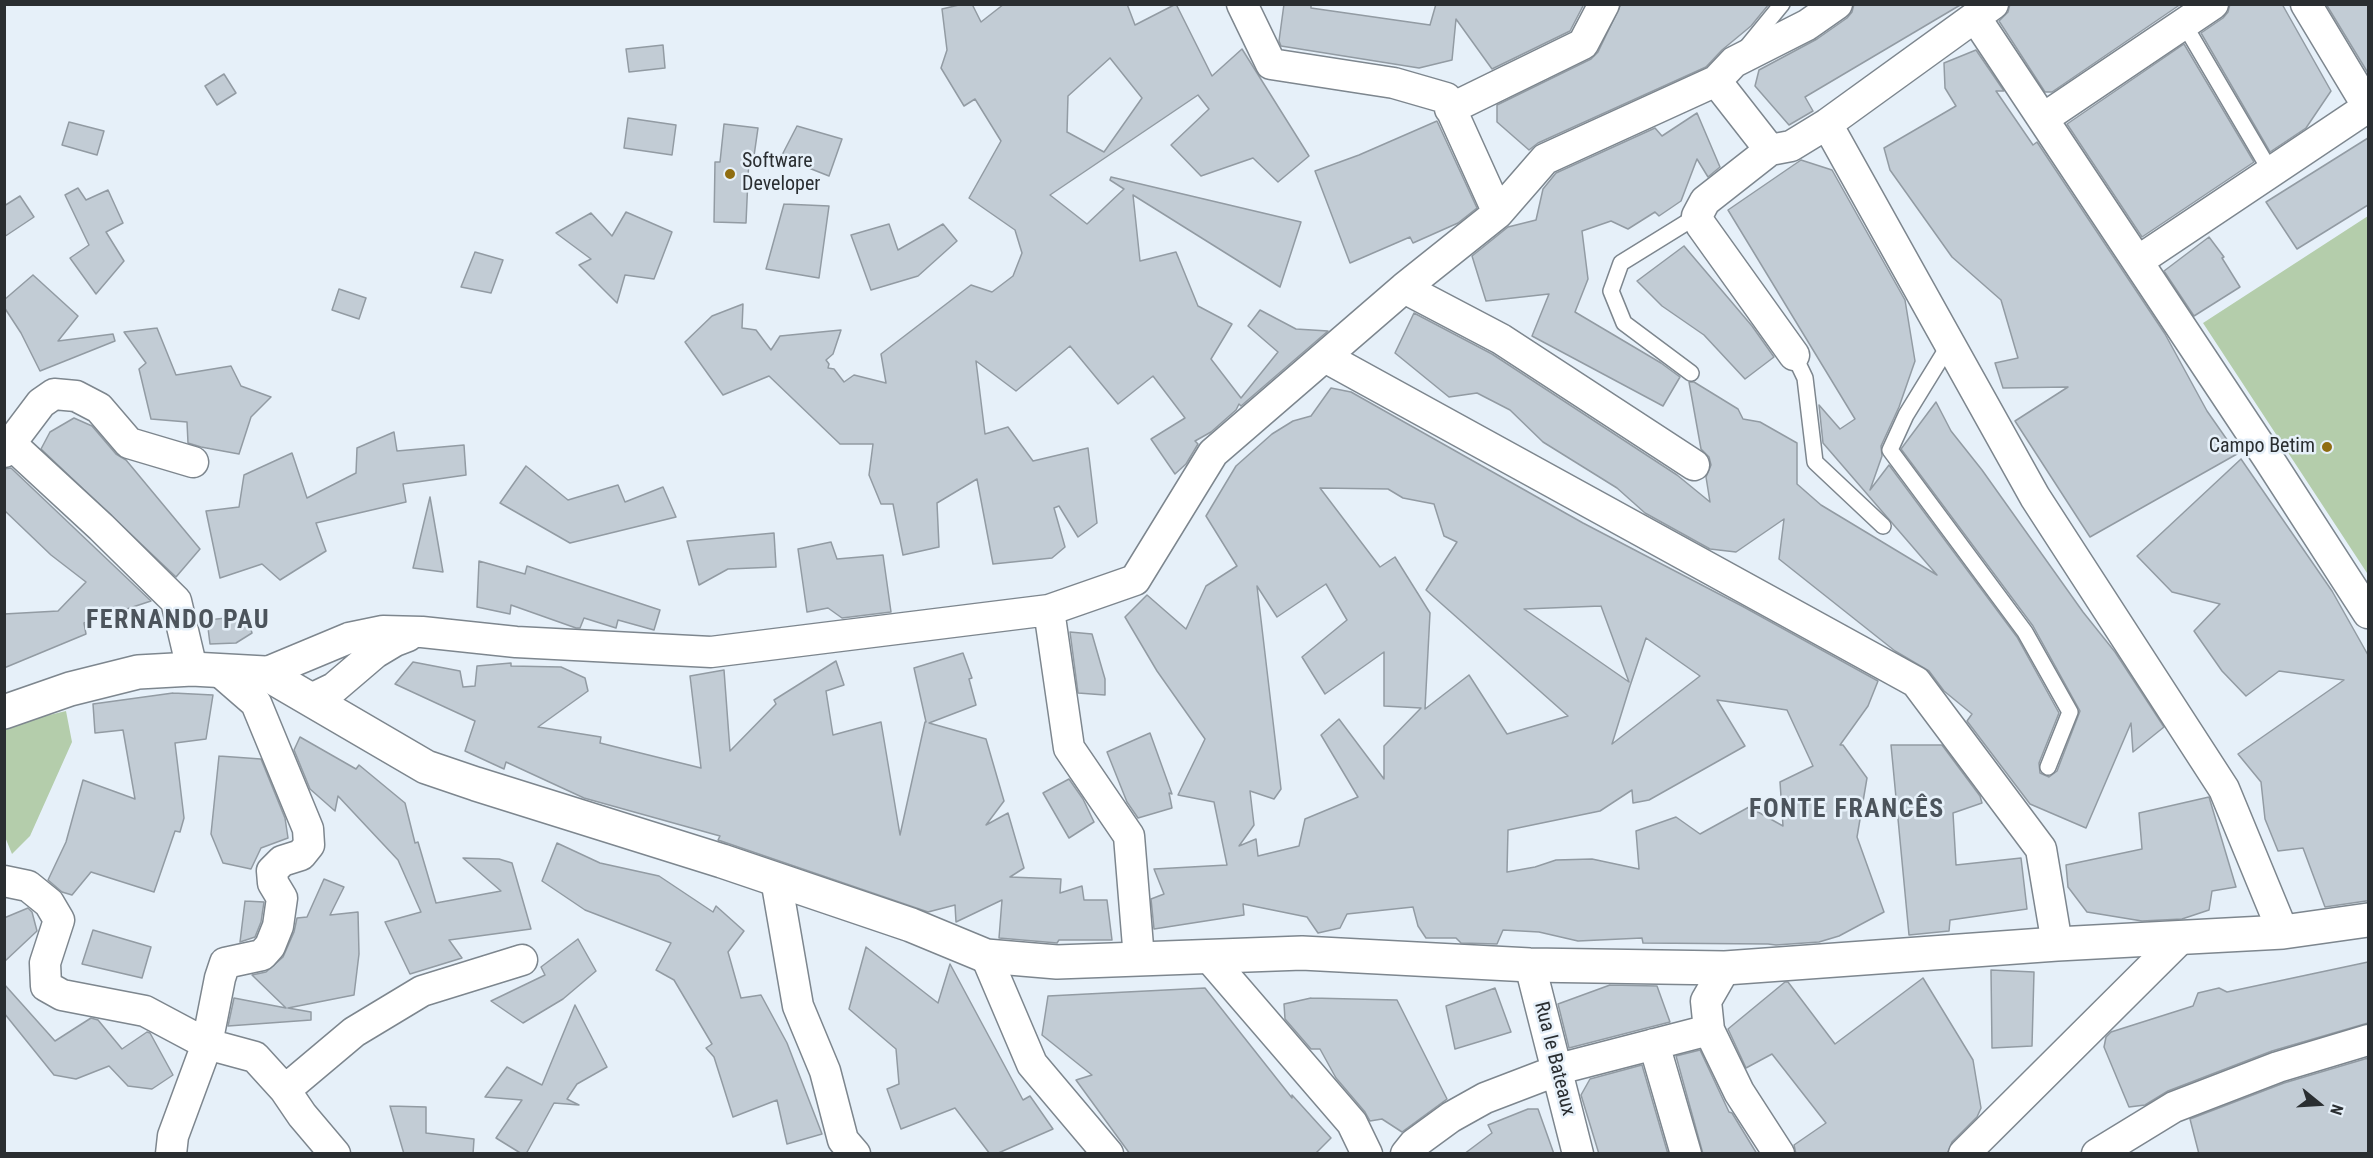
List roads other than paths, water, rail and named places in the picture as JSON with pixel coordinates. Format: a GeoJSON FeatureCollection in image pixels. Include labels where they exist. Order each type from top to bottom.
{"type":"FeatureCollection","features":[{"type":"Feature","properties":{"kind":"street"},"geometry":{"type":"LineString","coordinates":[[1242,4],[1271,64],[1394,83],[1446,98],[1498,213]]}},
{"type":"Feature","properties":{"kind":"street"},"geometry":{"type":"LineString","coordinates":[[1450,109],[1583,44],[1604,4]]}},
{"type":"Feature","properties":{"kind":"street"},"geometry":{"type":"LineString","coordinates":[[4,712],[70,689],[138,672],[205,670],[265,673],[349,638],[383,631],[422,632],[516,642],[711,652],[1049,610],[1135,580],[1213,453],[1404,288],[1498,213],[1545,159],[1725,71],[1807,25],[1837,4]]}},
{"type":"Feature","properties":{"kind":"street"},"geometry":{"type":"LineString","coordinates":[[2044,118],[2213,4]]}},
{"type":"Feature","properties":{"kind":"street"},"geometry":{"type":"LineString","coordinates":[[2138,261],[2368,107],[2306,4]]}},
{"type":"Feature","properties":{"kind":"street"},"geometry":{"type":"LineString","coordinates":[[1794,355],[1701,225],[1697,216],[1705,201],[1770,150],[1791,146],[1827,124],[1984,11],[2044,118],[2368,613]]}},
{"type":"Feature","properties":{"kind":"street"},"geometry":{"type":"LineString","coordinates":[[1725,71],[1770,150]]}},
{"type":"Feature","properties":{"kind":"street"},"geometry":{"type":"LineString","coordinates":[[1827,124],[2035,497],[2224,789],[2283,932]]}},
{"type":"Feature","properties":{"kind":"street"},"geometry":{"type":"LineString","coordinates":[[1404,288],[1501,339],[1694,465]]}},
{"type":"Feature","properties":{"kind":"street"},"geometry":{"type":"LineString","coordinates":[[1324,357],[1916,682],[2041,849],[2057,944]]}},
{"type":"Feature","properties":{"kind":"street"},"geometry":{"type":"LineString","coordinates":[[171,1154],[173,1136],[207,1044],[225,963],[262,955],[270,946],[278,926],[282,898],[273,883],[272,871],[282,861],[301,855],[309,844],[308,829],[256,703],[205,670],[176,601],[101,527],[8,448],[41,404],[54,394],[76,396],[99,408],[129,443],[193,462]]}},
{"type":"Feature","properties":{"kind":"street"},"geometry":{"type":"LineString","coordinates":[[1049,610],[1070,748],[1129,836],[1139,959]]}},
{"type":"Feature","properties":{"kind":"street"},"geometry":{"type":"LineString","coordinates":[[311,699],[334,688],[375,653],[395,641],[422,632]]}},
{"type":"Feature","properties":{"kind":"street"},"geometry":{"type":"LineString","coordinates":[[358,728],[352,702],[356,685],[375,653]]}},
{"type":"Feature","properties":{"kind":"street"},"geometry":{"type":"LineString","coordinates":[[265,673],[426,767],[776,879],[911,925],[986,956],[1057,963],[1302,953],[1530,965],[1725,968],[2057,944],[2283,932],[2368,920]]}},
{"type":"Feature","properties":{"kind":"street"},"geometry":{"type":"LineString","coordinates":[[776,879],[798,1006],[825,1071],[843,1140],[855,1154]]}},
{"type":"Feature","properties":{"kind":"street"},"geometry":{"type":"LineString","coordinates":[[4,881],[28,886],[49,903],[59,920],[45,963],[46,986],[62,995],[144,1011],[207,1044],[255,1057],[285,1090],[302,1115],[335,1154]]}},
{"type":"Feature","properties":{"kind":"street"},"geometry":{"type":"LineString","coordinates":[[1964,1154],[2182,938]]}},
{"type":"Feature","properties":{"kind":"street"},"geometry":{"type":"LineString","coordinates":[[986,956],[1032,1064],[1108,1154]]}},
{"type":"Feature","properties":{"kind":"street"},"geometry":{"type":"LineString","coordinates":[[1208,956],[1352,1123],[1368,1154]]}},
{"type":"Feature","properties":{"kind":"street"},"geometry":{"type":"LineString","coordinates":[[285,1090],[354,1032],[422,991],[522,960]]}},
{"type":"Feature","properties":{"kind":"street","name":"Rua le Bateaux"},"geometry":{"type":"LineString","coordinates":[[1530,965],[1578,1154]]}},
{"type":"Feature","properties":{"kind":"street"},"geometry":{"type":"LineString","coordinates":[[1725,968],[1706,1001],[1708,1030],[1739,1092],[1779,1154]]}},
{"type":"Feature","properties":{"kind":"street"},"geometry":{"type":"LineString","coordinates":[[1406,1154],[1414,1144],[1450,1117],[1485,1098],[1557,1070],[1708,1030]]}},
{"type":"Feature","properties":{"kind":"street"},"geometry":{"type":"LineString","coordinates":[[2097,1154],[2174,1107],[2278,1067],[2368,1040]]}},
{"type":"Feature","properties":{"kind":"street"},"geometry":{"type":"LineString","coordinates":[[1654,1044],[1686,1154]]}},
{"type":"Feature","properties":{"kind":"lane"},"geometry":{"type":"LineString","coordinates":[[1725,71],[1782,4]]}},
{"type":"Feature","properties":{"kind":"lane"},"geometry":{"type":"LineString","coordinates":[[2184,24],[2271,172]]}},
{"type":"Feature","properties":{"kind":"lane"},"geometry":{"type":"LineString","coordinates":[[1692,373],[1624,323],[1611,291],[1621,263],[1697,216]]}},
{"type":"Feature","properties":{"kind":"lane"},"geometry":{"type":"LineString","coordinates":[[1949,345],[1906,415],[1890,450],[2025,632],[2070,712],[2048,767]]}},
{"type":"Feature","properties":{"kind":"lane"},"geometry":{"type":"LineString","coordinates":[[1794,355],[1805,378],[1815,462],[1883,526]]}},
{"type":"Feature","properties":{"kind":"place","name":"Software Developer"},"geometry":{"type":"Point","coordinates":[730,174]}},
{"type":"Feature","properties":{"kind":"place","name":"Campo Betim"},"geometry":{"type":"Point","coordinates":[2327,447]}},
{"type":"Feature","properties":{"kind":"district","name":"FERNANDO PAU"},"geometry":{"type":"Point","coordinates":[178,621]}},
{"type":"Feature","properties":{"kind":"district","name":"FONTE FRANCÊS"},"geometry":{"type":"Point","coordinates":[1847,810]}}]}
